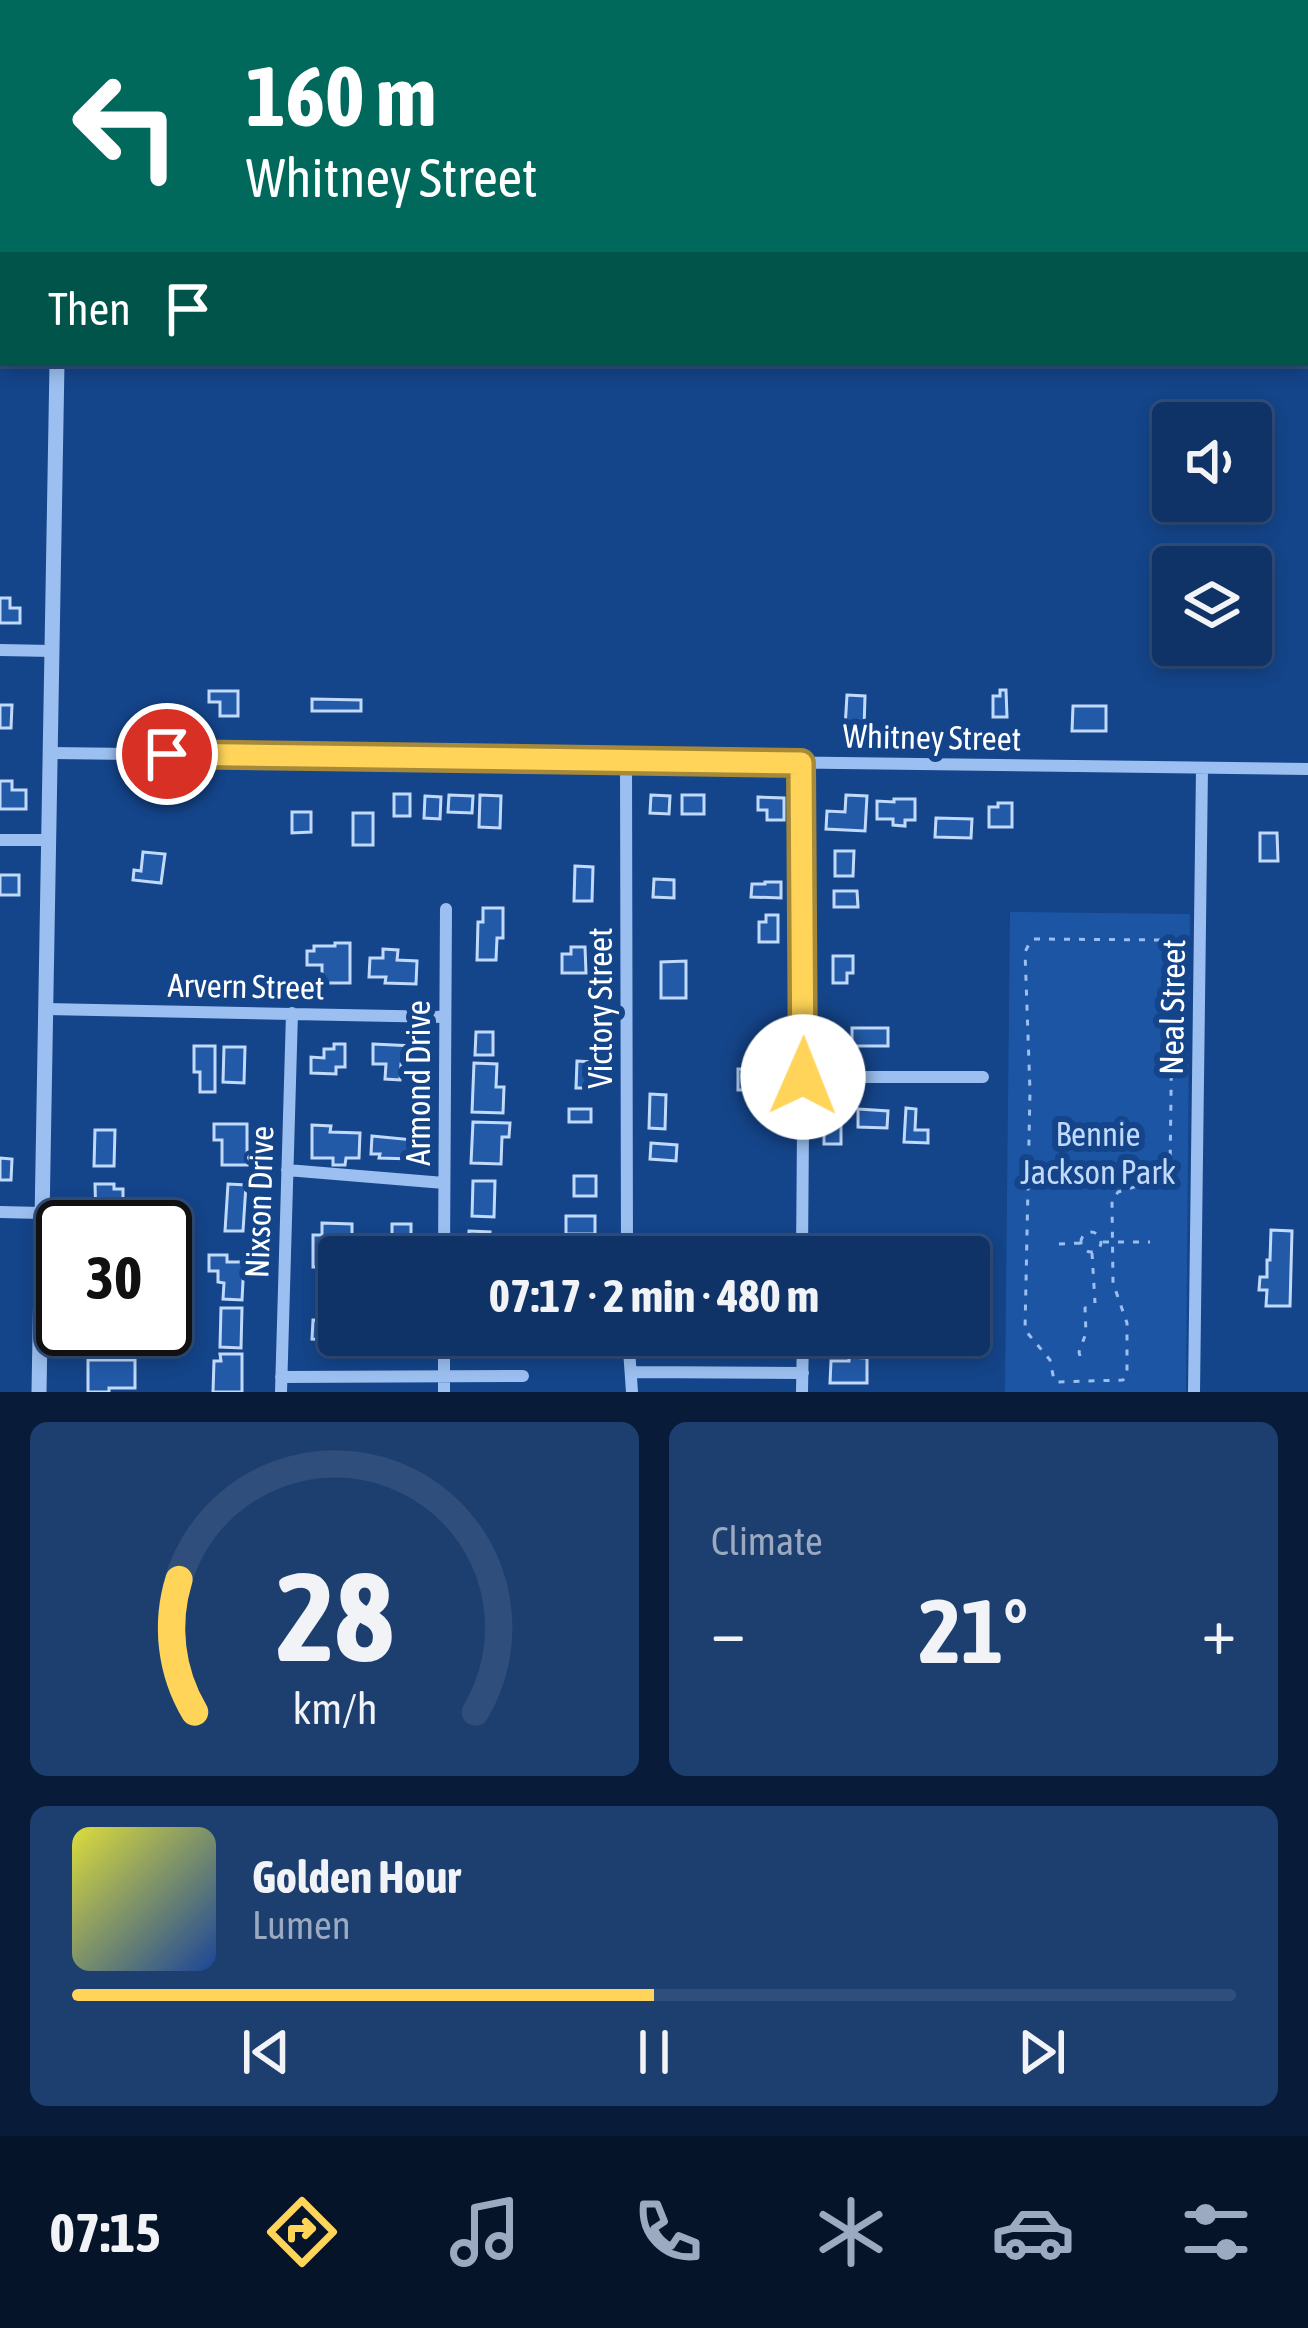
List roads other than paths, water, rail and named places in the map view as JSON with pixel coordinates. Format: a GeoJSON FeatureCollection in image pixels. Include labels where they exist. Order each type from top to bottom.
{"type":"FeatureCollection","features":[{"type":"Feature","properties":{"kind":"street"},"geometry":{"type":"LineString","coordinates":[[42,1200],[57,366]]}},
{"type":"Feature","properties":{"kind":"street"},"geometry":{"type":"LineString","coordinates":[[0,650],[52,651]]}},
{"type":"Feature","properties":{"kind":"street","name":"Whitney Street"},"geometry":{"type":"LineString","coordinates":[[51,753],[1308,769]]}},
{"type":"Feature","properties":{"kind":"street","name":"Victory Street"},"geometry":{"type":"LineString","coordinates":[[626,759],[627,1236]]}},
{"type":"Feature","properties":{"kind":"street"},"geometry":{"type":"LineString","coordinates":[[801,763],[802,1236]]}},
{"type":"Feature","properties":{"kind":"street","name":"Neal Street"},"geometry":{"type":"LineString","coordinates":[[1194,1392],[1202,767]]}},
{"type":"Feature","properties":{"kind":"street"},"geometry":{"type":"LineString","coordinates":[[0,840],[49,840]]}},
{"type":"Feature","properties":{"kind":"street","name":"Armond Drive"},"geometry":{"type":"LineString","coordinates":[[444,1236],[446,909]]}},
{"type":"Feature","properties":{"kind":"street","name":"Arvern Street"},"geometry":{"type":"LineString","coordinates":[[46,1009],[444,1017]]}},
{"type":"Feature","properties":{"kind":"street","name":"Nixson Drive"},"geometry":{"type":"LineString","coordinates":[[281,1392],[292,1013]]}},
{"type":"Feature","properties":{"kind":"street"},"geometry":{"type":"LineString","coordinates":[[803,1077],[982,1077]]}},
{"type":"Feature","properties":{"kind":"street"},"geometry":{"type":"LineString","coordinates":[[287,1170],[444,1183]]}},
{"type":"Feature","properties":{"kind":"street"},"geometry":{"type":"LineString","coordinates":[[0,1212],[36,1213]]}},
{"type":"Feature","properties":{"kind":"street"},"geometry":{"type":"LineString","coordinates":[[39,1392],[40,1356]]}},
{"type":"Feature","properties":{"kind":"street"},"geometry":{"type":"LineString","coordinates":[[631,1356],[632,1392]]}},
{"type":"Feature","properties":{"kind":"street"},"geometry":{"type":"LineString","coordinates":[[802,1356],[802,1392]]}},
{"type":"Feature","properties":{"kind":"street"},"geometry":{"type":"LineString","coordinates":[[633,1372],[802,1373]]}},
{"type":"Feature","properties":{"kind":"street"},"geometry":{"type":"LineString","coordinates":[[281,1377],[444,1385],[523,1376]]}},
{"type":"Feature","properties":{"kind":"park label","name":"Bennie Jackson Park"},"geometry":{"type":"Point","coordinates":[1098,1153]}}]}
